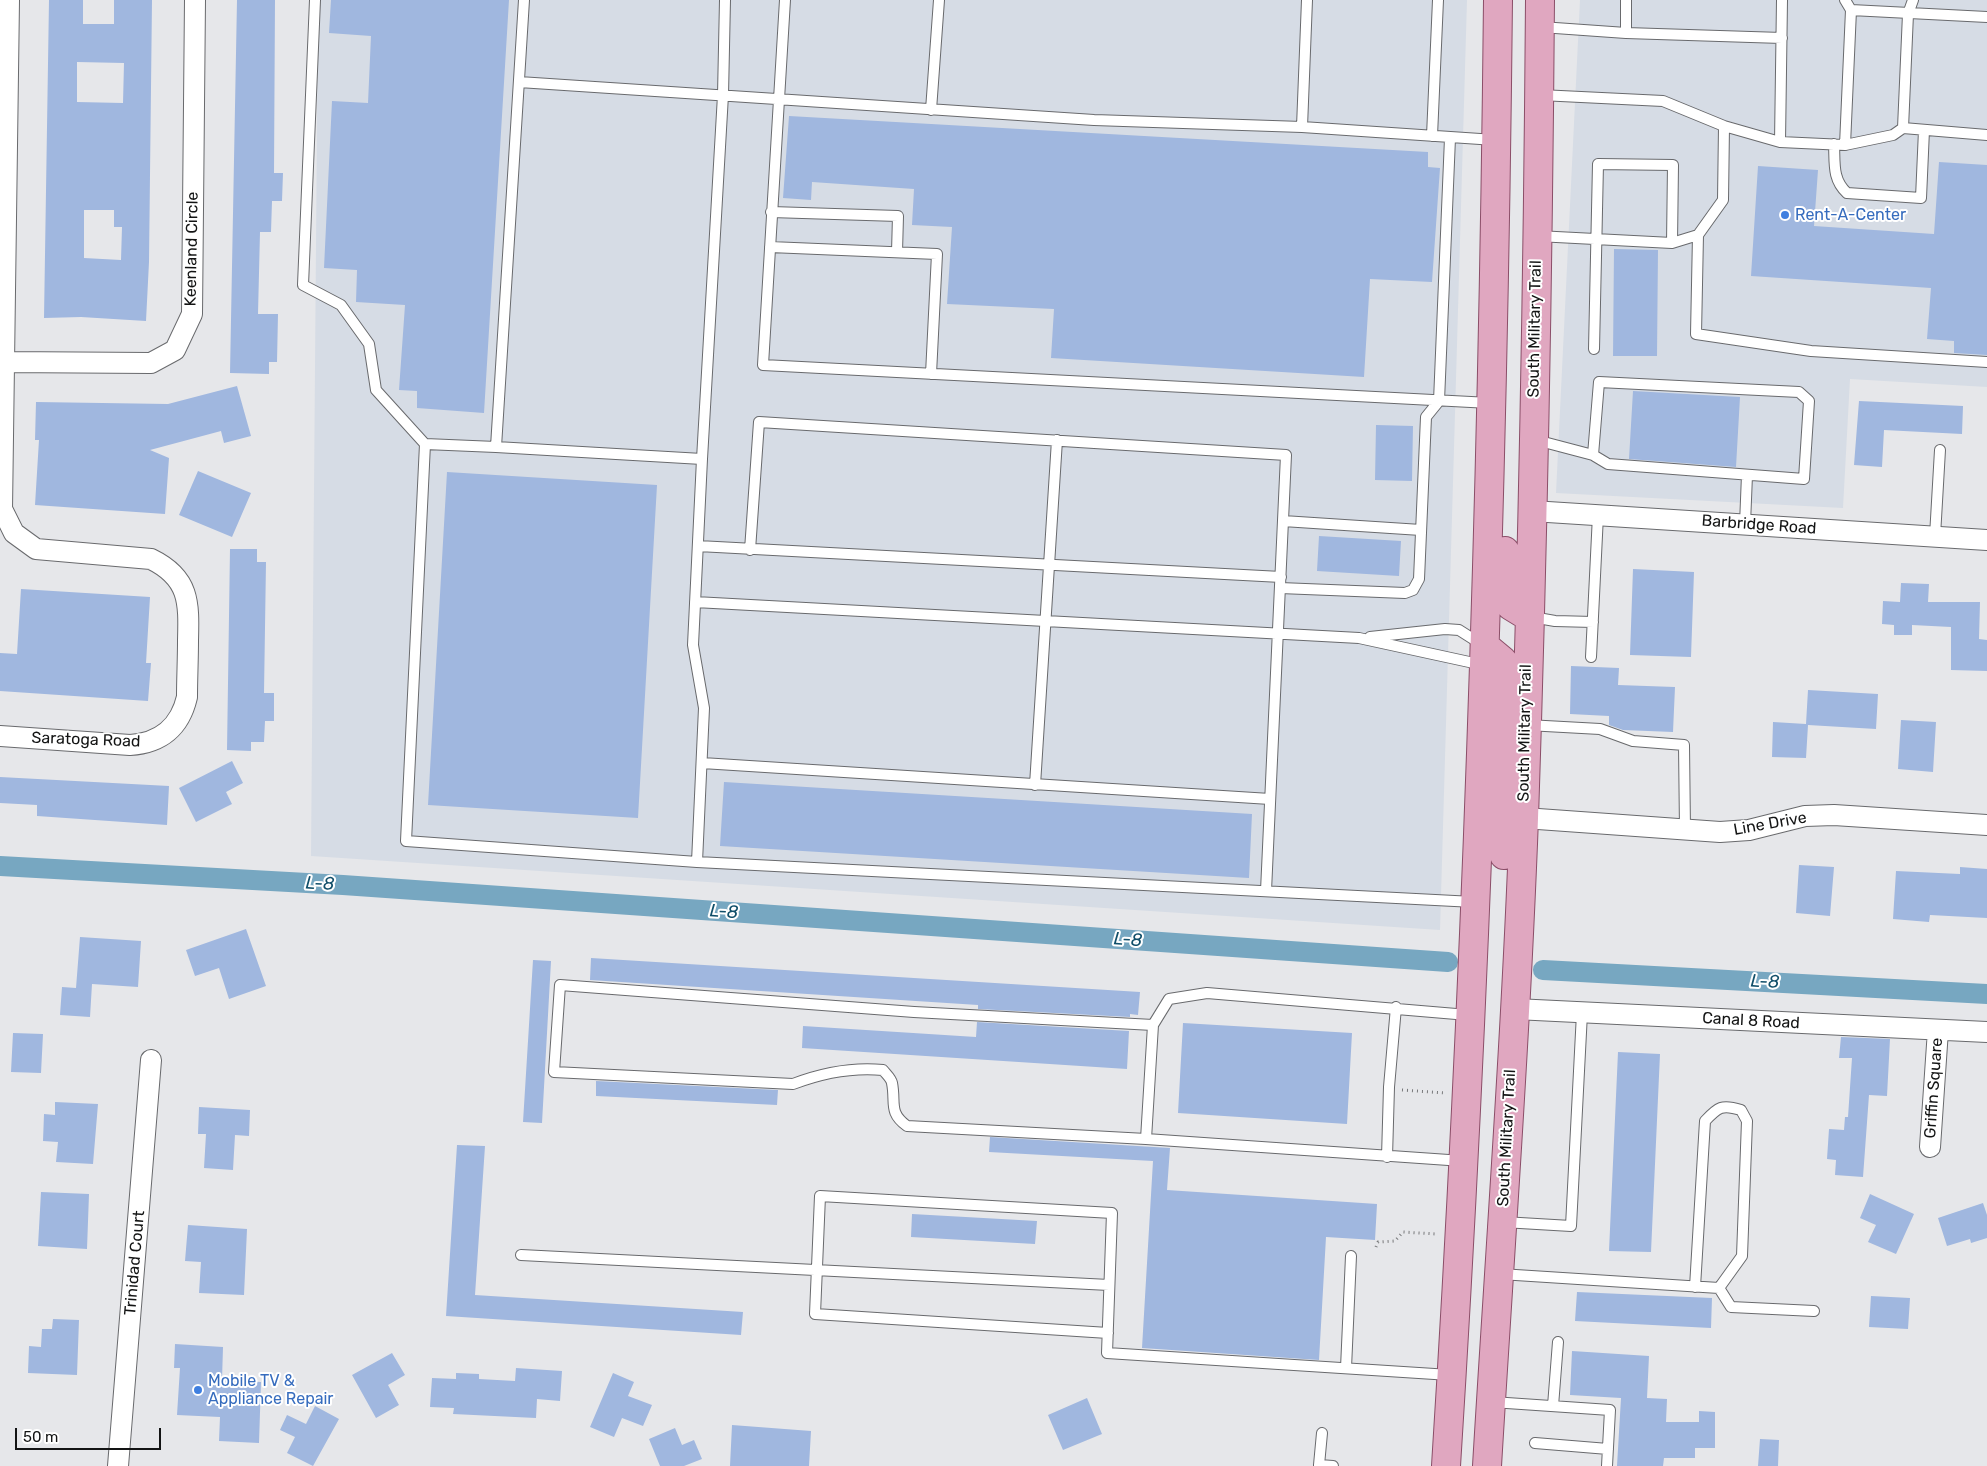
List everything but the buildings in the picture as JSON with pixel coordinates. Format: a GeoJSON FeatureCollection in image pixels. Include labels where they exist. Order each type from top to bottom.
{"type":"FeatureCollection","features":[{"type":"Feature","properties":{"kind":"main road"},"geometry":{"type":"LineString","coordinates":[[1446,1466],[1472,1015],[1474,902],[1484,656],[1498,0]]}},
{"type":"Feature","properties":{"kind":"main road","name":"South Military Trail"},"geometry":{"type":"LineString","coordinates":[[1487,1466],[1515,1009],[1524,818],[1516,724],[1528,616],[1532,511],[1540,0]]}},
{"type":"Feature","properties":{"kind":"main road"},"geometry":{"type":"LineString","coordinates":[[1491,330],[1509,380],[1504,585],[1511,606],[1528,616]]}},
{"type":"Feature","properties":{"kind":"main road"},"geometry":{"type":"LineString","coordinates":[[1484,656],[1503,660],[1516,724],[1504,866],[1520,898]]}},
{"type":"Feature","properties":{"kind":"main road"},"geometry":{"type":"LineString","coordinates":[[1457,1288],[1467,1333],[1468,1398],[1465,1466]]}},
{"type":"Feature","properties":{"kind":"street","name":"Keenland Circle"},"geometry":{"type":"LineString","coordinates":[[3,362],[151,363],[175,350],[192,314],[195,0]]}},
{"type":"Feature","properties":{"kind":"street","name":"Saratoga Road"},"geometry":{"type":"LineString","coordinates":[[0,736],[130,745],[144,744],[168,732],[184,710],[187,696],[189,611],[185,591],[174,574],[151,559],[51,552],[36,548],[14,533],[2,509],[6,6]]}},
{"type":"Feature","properties":{"kind":"street","name":"Barbridge Road"},"geometry":{"type":"LineString","coordinates":[[1532,511],[1987,540]]}},
{"type":"Feature","properties":{"kind":"street","name":"Line Drive"},"geometry":{"type":"LineString","coordinates":[[1524,818],[1720,832],[1749,830],[1805,816],[1834,815],[1987,824]]}},
{"type":"Feature","properties":{"kind":"street","name":"Canal 8 Road"},"geometry":{"type":"LineString","coordinates":[[1515,1009],[1987,1032]]}},
{"type":"Feature","properties":{"kind":"street","name":"Griffin Square"},"geometry":{"type":"LineString","coordinates":[[1930,1147],[1938,1030]]}},
{"type":"Feature","properties":{"kind":"street","name":"Trinidad Court"},"geometry":{"type":"LineString","coordinates":[[118,1466],[151,1060]]}},
{"type":"Feature","properties":{"kind":"lane"},"geometry":{"type":"LineString","coordinates":[[315,0],[303,285],[341,306],[369,344],[376,390],[425,444],[406,841],[697,862],[1474,902]]}},
{"type":"Feature","properties":{"kind":"lane"},"geometry":{"type":"LineString","coordinates":[[496,447],[524,0]]}},
{"type":"Feature","properties":{"kind":"lane"},"geometry":{"type":"LineString","coordinates":[[697,862],[704,708],[693,645],[723,95],[725,0]]}},
{"type":"Feature","properties":{"kind":"lane"},"geometry":{"type":"LineString","coordinates":[[785,0],[763,365],[1490,404]]}},
{"type":"Feature","properties":{"kind":"lane"},"geometry":{"type":"LineString","coordinates":[[931,110],[939,0]]}},
{"type":"Feature","properties":{"kind":"lane"},"geometry":{"type":"LineString","coordinates":[[1302,127],[1307,0]]}},
{"type":"Feature","properties":{"kind":"lane"},"geometry":{"type":"LineString","coordinates":[[1432,136],[1438,0]]}},
{"type":"Feature","properties":{"kind":"lane"},"geometry":{"type":"LineString","coordinates":[[1626,0],[1626,33]]}},
{"type":"Feature","properties":{"kind":"lane"},"geometry":{"type":"LineString","coordinates":[[1780,142],[1782,0]]}},
{"type":"Feature","properties":{"kind":"lane"},"geometry":{"type":"LineString","coordinates":[[1845,0],[1851,10],[1845,145]]}},
{"type":"Feature","properties":{"kind":"lane"},"geometry":{"type":"LineString","coordinates":[[1904,0],[1908,14]]}},
{"type":"Feature","properties":{"kind":"lane"},"geometry":{"type":"LineString","coordinates":[[1903,128],[1908,14],[1913,0]]}},
{"type":"Feature","properties":{"kind":"lane"},"geometry":{"type":"LineString","coordinates":[[1851,10],[1987,17]]}},
{"type":"Feature","properties":{"kind":"lane"},"geometry":{"type":"LineString","coordinates":[[1540,27],[1626,33],[1782,38]]}},
{"type":"Feature","properties":{"kind":"lane"},"geometry":{"type":"LineString","coordinates":[[519,82],[1094,120],[1302,127],[1495,140]]}},
{"type":"Feature","properties":{"kind":"lane"},"geometry":{"type":"LineString","coordinates":[[1539,95],[1662,101],[1724,126],[1780,142],[1845,145],[1893,135],[1903,128],[1987,135]]}},
{"type":"Feature","properties":{"kind":"lane"},"geometry":{"type":"LineString","coordinates":[[1724,126],[1723,200],[1698,235],[1696,334],[1811,351],[1987,362]]}},
{"type":"Feature","properties":{"kind":"lane"},"geometry":{"type":"LineString","coordinates":[[1834,144],[1835,175],[1839,186],[1847,193],[1921,198],[1924,130]]}},
{"type":"Feature","properties":{"kind":"lane"},"geometry":{"type":"LineString","coordinates":[[698,546],[1048,565],[1405,593],[1413,590],[1419,579],[1426,417],[1439,401],[1450,138]]}},
{"type":"Feature","properties":{"kind":"lane"},"geometry":{"type":"LineString","coordinates":[[1594,349],[1598,164],[1674,165],[1672,243]]}},
{"type":"Feature","properties":{"kind":"lane"},"geometry":{"type":"LineString","coordinates":[[772,212],[898,216],[897,252]]}},
{"type":"Feature","properties":{"kind":"lane"},"geometry":{"type":"LineString","coordinates":[[1536,236],[1672,243],[1698,235]]}},
{"type":"Feature","properties":{"kind":"lane"},"geometry":{"type":"LineString","coordinates":[[770,247],[937,254],[931,374]]}},
{"type":"Feature","properties":{"kind":"lane"},"geometry":{"type":"LineString","coordinates":[[1533,440],[1593,455],[1608,464],[1804,479],[1809,401],[1799,392],[1599,382],[1593,455]]}},
{"type":"Feature","properties":{"kind":"lane"},"geometry":{"type":"LineString","coordinates":[[750,550],[759,422],[1286,455],[1266,891]]}},
{"type":"Feature","properties":{"kind":"lane"},"geometry":{"type":"LineString","coordinates":[[1035,785],[1057,440]]}},
{"type":"Feature","properties":{"kind":"lane"},"geometry":{"type":"LineString","coordinates":[[425,444],[702,459]]}},
{"type":"Feature","properties":{"kind":"lane"},"geometry":{"type":"LineString","coordinates":[[1936,536],[1940,450]]}},
{"type":"Feature","properties":{"kind":"lane"},"geometry":{"type":"LineString","coordinates":[[1745,524],[1746,475]]}},
{"type":"Feature","properties":{"kind":"lane"},"geometry":{"type":"LineString","coordinates":[[1591,657],[1598,515]]}},
{"type":"Feature","properties":{"kind":"lane"},"geometry":{"type":"LineString","coordinates":[[1283,521],[1421,530]]}},
{"type":"Feature","properties":{"kind":"lane"},"geometry":{"type":"LineString","coordinates":[[695,602],[1359,638],[1484,656]]}},
{"type":"Feature","properties":{"kind":"lane"},"geometry":{"type":"LineString","coordinates":[[1528,616],[1555,621],[1593,622]]}},
{"type":"Feature","properties":{"kind":"lane"},"geometry":{"type":"LineString","coordinates":[[1359,638],[1445,629],[1459,630],[1484,656]]}},
{"type":"Feature","properties":{"kind":"lane"},"geometry":{"type":"LineString","coordinates":[[1516,724],[1600,729],[1633,742],[1684,745],[1685,830]]}},
{"type":"Feature","properties":{"kind":"lane"},"geometry":{"type":"LineString","coordinates":[[702,763],[1270,799]]}},
{"type":"Feature","properties":{"kind":"lane"},"geometry":{"type":"LineString","coordinates":[[1153,1025],[914,1012],[560,985],[554,1072],[793,1084],[813,1076],[862,1068],[883,1070],[892,1081],[893,1106],[897,1118],[907,1126],[1146,1139],[1464,1161]]}},
{"type":"Feature","properties":{"kind":"lane"},"geometry":{"type":"LineString","coordinates":[[1146,1139],[1153,1025],[1169,999],[1207,993],[1396,1007],[1472,1015]]}},
{"type":"Feature","properties":{"kind":"lane"},"geometry":{"type":"LineString","coordinates":[[1387,1157],[1389,1087],[1396,1007]]}},
{"type":"Feature","properties":{"kind":"lane"},"geometry":{"type":"LineString","coordinates":[[1502,1222],[1571,1226],[1582,1013]]}},
{"type":"Feature","properties":{"kind":"lane"},"geometry":{"type":"LineString","coordinates":[[1695,1287],[1705,1121],[1716,1110],[1728,1106],[1741,1110],[1747,1121],[1742,1256],[1719,1288]]}},
{"type":"Feature","properties":{"kind":"lane"},"geometry":{"type":"LineString","coordinates":[[1108,1333],[815,1314],[820,1196],[1112,1213],[1108,1333],[1106,1353],[1452,1375]]}},
{"type":"Feature","properties":{"kind":"lane"},"geometry":{"type":"LineString","coordinates":[[522,1255],[1109,1285]]}},
{"type":"Feature","properties":{"kind":"lane"},"geometry":{"type":"LineString","coordinates":[[1346,1368],[1351,1256]]}},
{"type":"Feature","properties":{"kind":"lane"},"geometry":{"type":"LineString","coordinates":[[1498,1274],[1719,1288]]}},
{"type":"Feature","properties":{"kind":"lane"},"geometry":{"type":"LineString","coordinates":[[1719,1288],[1731,1306],[1814,1311]]}},
{"type":"Feature","properties":{"kind":"lane"},"geometry":{"type":"LineString","coordinates":[[1553,1406],[1558,1342]]}},
{"type":"Feature","properties":{"kind":"lane"},"geometry":{"type":"LineString","coordinates":[[1491,1402],[1610,1410],[1607,1466]]}},
{"type":"Feature","properties":{"kind":"lane"},"geometry":{"type":"LineString","coordinates":[[1322,1433],[1320,1465],[1333,1466]]}},
{"type":"Feature","properties":{"kind":"lane"},"geometry":{"type":"LineString","coordinates":[[1535,1443],[1608,1449]]}},
{"type":"Feature","properties":{"kind":"path"},"geometry":{"type":"LineString","coordinates":[[1400,1090],[1446,1093]]}},
{"type":"Feature","properties":{"kind":"path"},"geometry":{"type":"LineString","coordinates":[[1376,1247],[1378,1242],[1395,1241],[1403,1232],[1437,1234]]}},
{"type":"Feature","properties":{"kind":"shaded area"},"geometry":{"type":"Polygon","coordinates":[[[318,0],[1467,0],[1440,930],[311,856],[318,0]]]}},
{"type":"Feature","properties":{"kind":"shaded area"},"geometry":{"type":"Polygon","coordinates":[[[1580,0],[1987,0],[1987,387],[1850,379],[1843,508],[1556,493],[1580,0]]]}},
{"type":"Feature","properties":{"kind":"waterway","name":"L-8"},"geometry":{"type":"LineString","coordinates":[[0,866],[343,885],[1448,962]]}},
{"type":"Feature","properties":{"kind":"waterway","name":"L-8"},"geometry":{"type":"LineString","coordinates":[[1543,970],[1987,994]]}},
{"type":"Feature","properties":{"kind":"place","name":"Rent-A-Center"},"geometry":{"type":"Point","coordinates":[1785,215]}},
{"type":"Feature","properties":{"kind":"place","name":"Mobile TV & Appliance Repair"},"geometry":{"type":"Point","coordinates":[198,1390]}}]}
